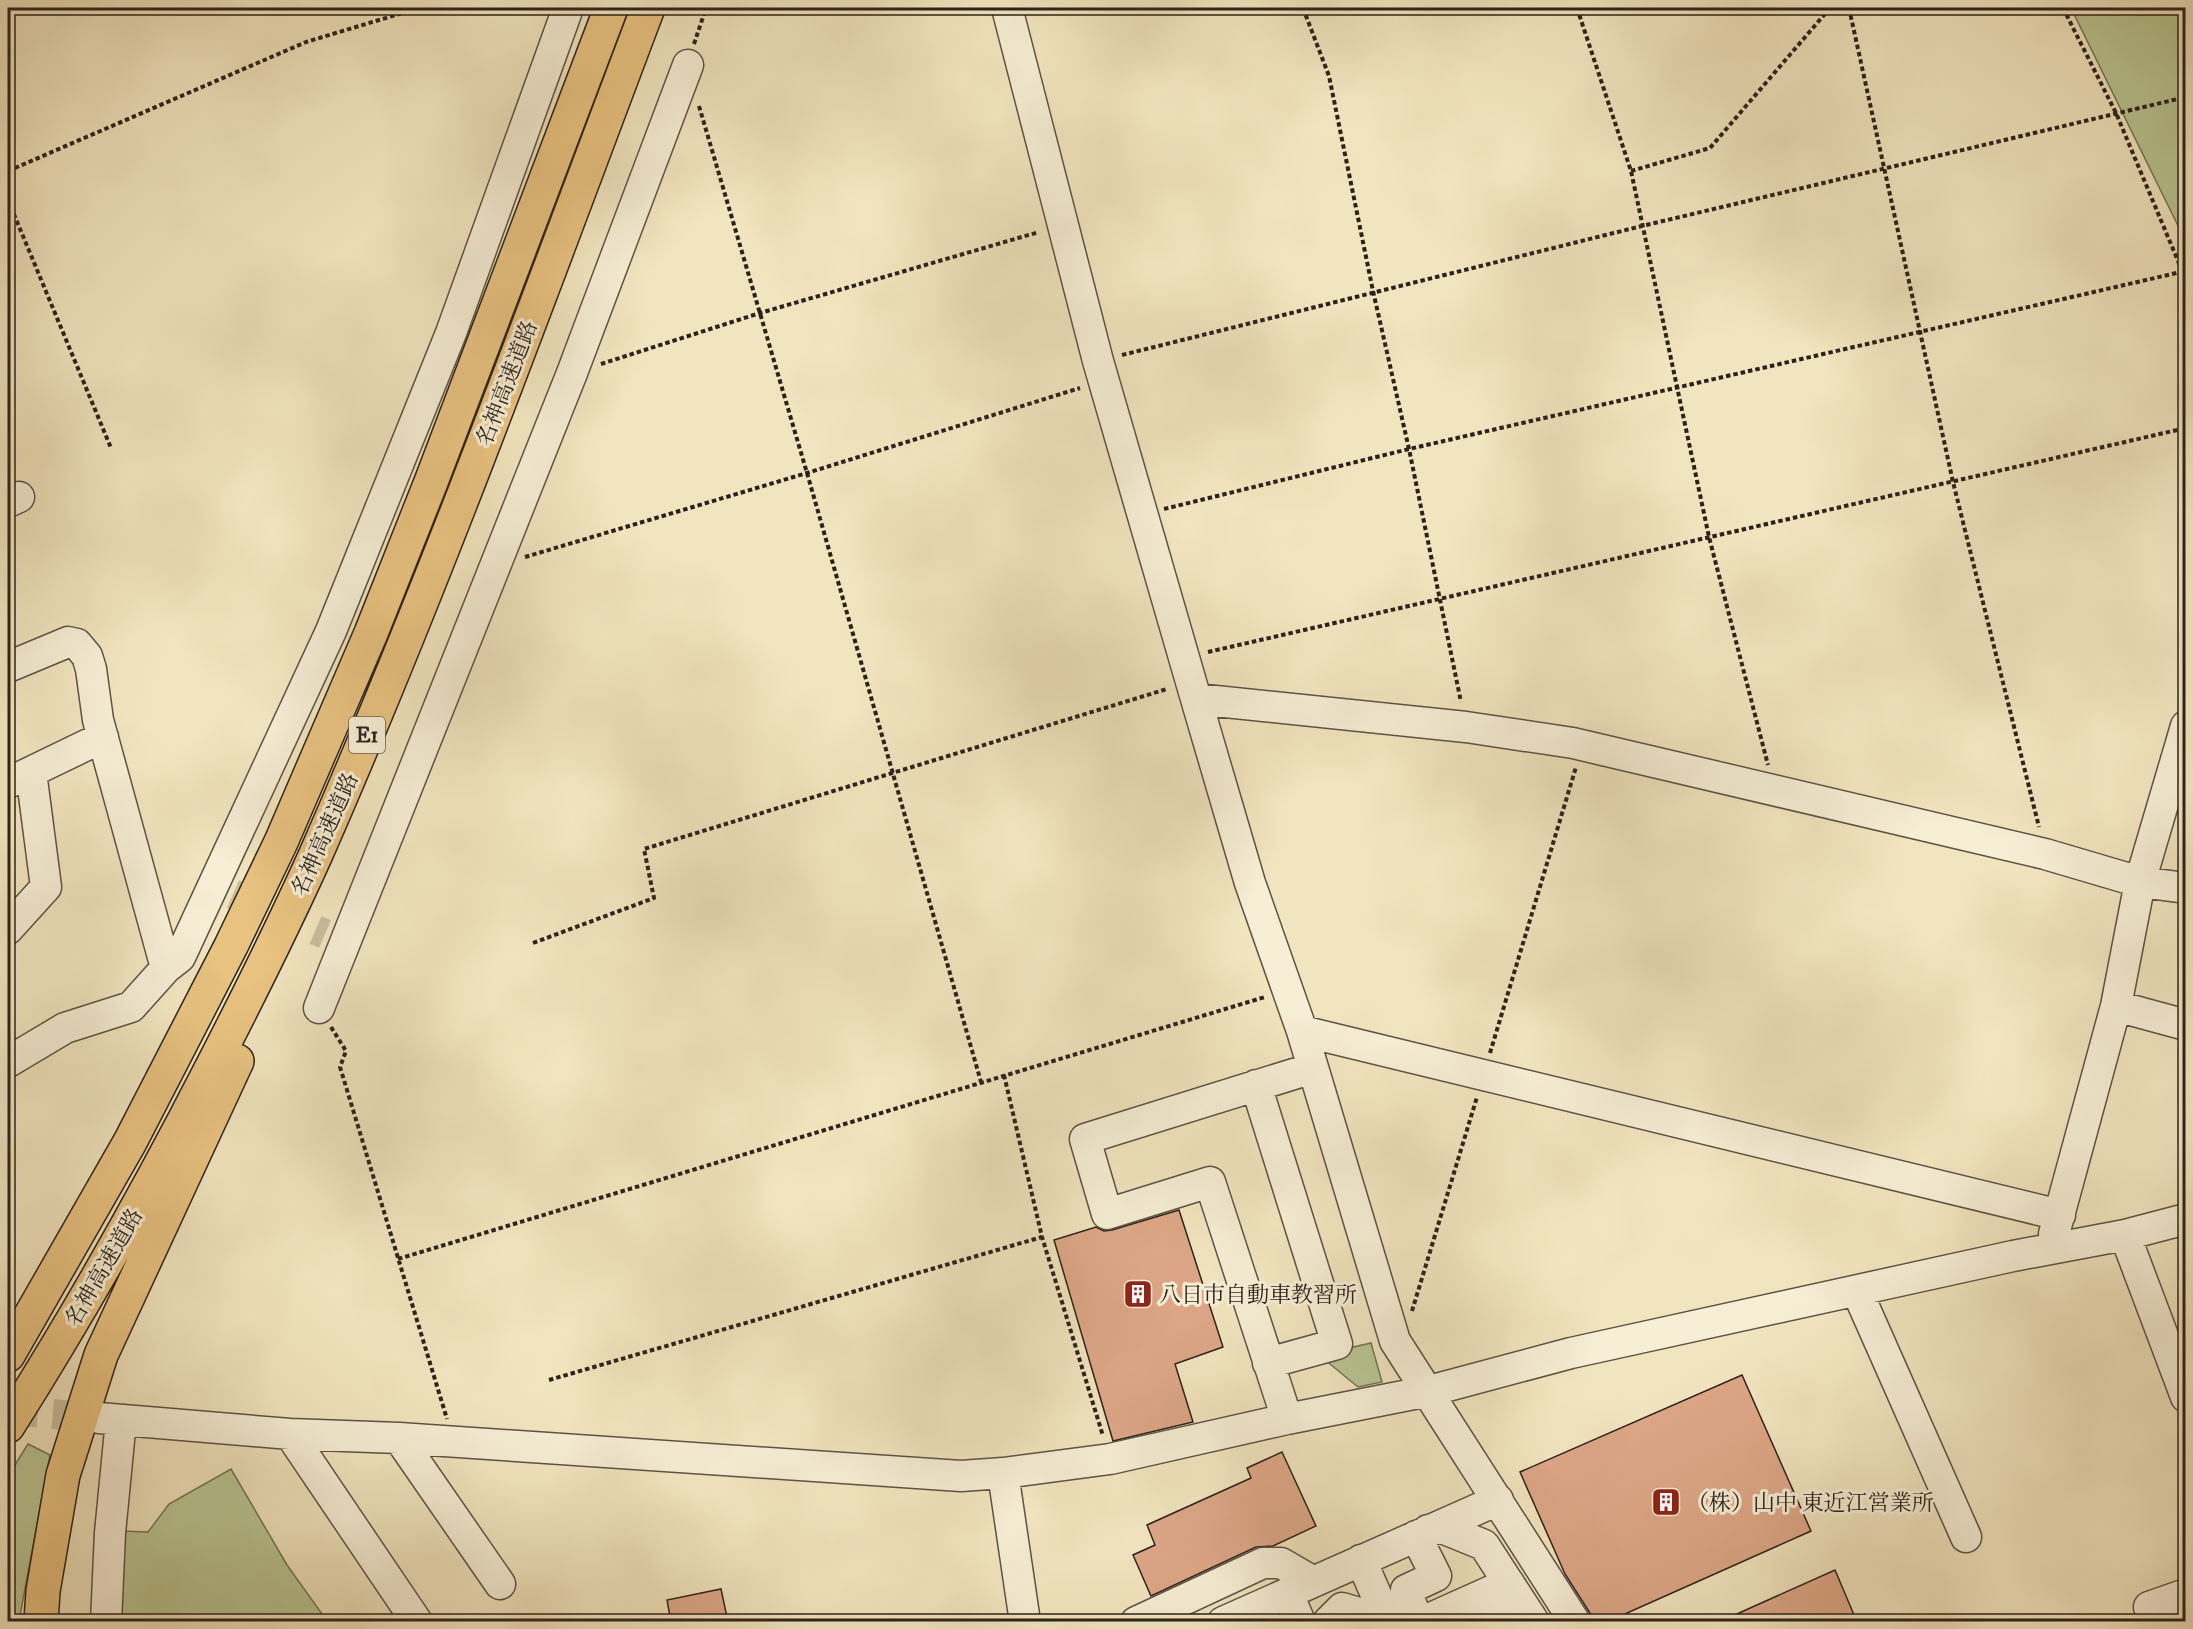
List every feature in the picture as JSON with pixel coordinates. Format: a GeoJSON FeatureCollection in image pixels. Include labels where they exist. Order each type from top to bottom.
{"type":"FeatureCollection","features":[{"type":"Feature","properties":{"kind":"highway","name":"名神高速道路"},"geometry":{"type":"LineString","coordinates":[[8,1355],[130,1142],[231,946],[281,842],[372,633],[611,8]]}},
{"type":"Feature","properties":{"kind":"highway","name":"名神高速道路"},"geometry":{"type":"LineString","coordinates":[[8,1426],[56,1349],[163,1161],[259,976],[315,856],[404,648],[648,8]]}},
{"type":"Feature","properties":{"kind":"highway"},"geometry":{"type":"LineString","coordinates":[[41,1622],[42,1591],[63,1475],[101,1355],[227,1086],[404,648]]}},
{"type":"Feature","properties":{"kind":"street"},"geometry":{"type":"LineString","coordinates":[[9,1058],[65,1028],[131,1007],[166,968],[180,957],[223,890],[340,609],[451,333],[568,8]]}},
{"type":"Feature","properties":{"kind":"street"},"geometry":{"type":"LineString","coordinates":[[1006,8],[1101,370],[1190,679],[1250,883],[1302,1031],[1395,1341],[1575,1622]]}},
{"type":"Feature","properties":{"kind":"street"},"geometry":{"type":"LineString","coordinates":[[319,1008],[335,937],[495,566],[572,373],[688,65]]}},
{"type":"Feature","properties":{"kind":"street"},"geometry":{"type":"LineString","coordinates":[[8,667],[68,642],[77,644],[87,656],[98,720],[166,968]]}},
{"type":"Feature","properties":{"kind":"street"},"geometry":{"type":"LineString","coordinates":[[1190,679],[1582,745],[2045,854],[2140,882],[2186,888]]}},
{"type":"Feature","properties":{"kind":"street"},"geometry":{"type":"LineString","coordinates":[[2048,1251],[2060,1215],[2116,1006],[2140,882],[2186,726]]}},
{"type":"Feature","properties":{"kind":"street"},"geometry":{"type":"LineString","coordinates":[[8,928],[46,886],[19,777],[103,737]]}},
{"type":"Feature","properties":{"kind":"street"},"geometry":{"type":"LineString","coordinates":[[2116,1006],[2186,1024]]}},
{"type":"Feature","properties":{"kind":"street"},"geometry":{"type":"LineString","coordinates":[[1302,1031],[2060,1215]]}},
{"type":"Feature","properties":{"kind":"street"},"geometry":{"type":"LineString","coordinates":[[1287,1419],[1210,1182],[1107,1214],[1085,1139],[1313,1068]]}},
{"type":"Feature","properties":{"kind":"street"},"geometry":{"type":"LineString","coordinates":[[1256,1085],[1337,1344],[1268,1363]]}},
{"type":"Feature","properties":{"kind":"street"},"geometry":{"type":"LineString","coordinates":[[106,1622],[110,1533],[110,1419],[290,1434],[399,1438],[961,1476],[1003,1473],[1110,1459],[1287,1419],[1429,1391],[1571,1353],[2013,1256],[2124,1235],[2186,1219]]}},
{"type":"Feature","properties":{"kind":"street"},"geometry":{"type":"LineString","coordinates":[[2124,1235],[2186,1397]]}},
{"type":"Feature","properties":{"kind":"street"},"geometry":{"type":"LineString","coordinates":[[1857,1291],[1966,1537]]}},
{"type":"Feature","properties":{"kind":"street"},"geometry":{"type":"LineString","coordinates":[[290,1434],[417,1622]]}},
{"type":"Feature","properties":{"kind":"street"},"geometry":{"type":"LineString","coordinates":[[399,1438],[500,1584]]}},
{"type":"Feature","properties":{"kind":"street"},"geometry":{"type":"LineString","coordinates":[[1003,1473],[1024,1622]]}},
{"type":"Feature","properties":{"kind":"street"},"geometry":{"type":"LineString","coordinates":[[1264,1608],[1361,1560],[1498,1500]]}},
{"type":"Feature","properties":{"kind":"street"},"geometry":{"type":"LineString","coordinates":[[1422,1533],[1442,1528],[1484,1545],[1525,1610]]}},
{"type":"Feature","properties":{"kind":"street"},"geometry":{"type":"LineString","coordinates":[[1422,1533],[1472,1611]]}},
{"type":"Feature","properties":{"kind":"street"},"geometry":{"type":"LineString","coordinates":[[1422,1533],[1436,1576],[1406,1590],[1420,1622],[1472,1611],[1525,1610]]}},
{"type":"Feature","properties":{"kind":"street"},"geometry":{"type":"LineString","coordinates":[[1361,1560],[1388,1622]]}},
{"type":"Feature","properties":{"kind":"street"},"geometry":{"type":"LineString","coordinates":[[1136,1622],[1263,1563],[1281,1563],[1264,1608]]}},
{"type":"Feature","properties":{"kind":"street"},"geometry":{"type":"LineString","coordinates":[[2155,1622],[2150,1607],[2186,1594]]}},
{"type":"Feature","properties":{"kind":"street"},"geometry":{"type":"LineString","coordinates":[[1264,1608],[1300,1622]]}},
{"type":"Feature","properties":{"kind":"street"},"geometry":{"type":"LineString","coordinates":[[1328,1622],[1342,1608],[1359,1613],[1364,1622]]}},
{"type":"Feature","properties":{"kind":"path"},"geometry":{"type":"LineString","coordinates":[[8,171],[306,42],[419,8]]}},
{"type":"Feature","properties":{"kind":"path"},"geometry":{"type":"LineString","coordinates":[[706,8],[688,65],[981,1082]]}},
{"type":"Feature","properties":{"kind":"path"},"geometry":{"type":"LineString","coordinates":[[1303,8],[1329,76],[1466,726]]}},
{"type":"Feature","properties":{"kind":"path"},"geometry":{"type":"LineString","coordinates":[[1577,8],[1631,171],[1709,537],[1774,789]]}},
{"type":"Feature","properties":{"kind":"path"},"geometry":{"type":"LineString","coordinates":[[1631,171],[1710,148],[1830,8]]}},
{"type":"Feature","properties":{"kind":"path"},"geometry":{"type":"LineString","coordinates":[[1849,8],[1953,482],[2045,854]]}},
{"type":"Feature","properties":{"kind":"path"},"geometry":{"type":"LineString","coordinates":[[2063,8],[2115,113],[2186,280]]}},
{"type":"Feature","properties":{"kind":"path"},"geometry":{"type":"LineString","coordinates":[[495,566],[807,472],[1101,370],[1373,291],[2186,97]]}},
{"type":"Feature","properties":{"kind":"path"},"geometry":{"type":"LineString","coordinates":[[8,201],[111,448]]}},
{"type":"Feature","properties":{"kind":"path"},"geometry":{"type":"LineString","coordinates":[[572,373],[760,313],[1063,225]]}},
{"type":"Feature","properties":{"kind":"path"},"geometry":{"type":"LineString","coordinates":[[1143,514],[1409,449],[2181,272]]}},
{"type":"Feature","properties":{"kind":"path"},"geometry":{"type":"LineString","coordinates":[[533,943],[654,898],[644,849],[1190,679],[1709,537],[2186,428]]}},
{"type":"Feature","properties":{"kind":"path"},"geometry":{"type":"LineString","coordinates":[[1411,1315],[1582,745]]}},
{"type":"Feature","properties":{"kind":"path"},"geometry":{"type":"LineString","coordinates":[[398,1258],[1288,990]]}},
{"type":"Feature","properties":{"kind":"path"},"geometry":{"type":"LineString","coordinates":[[319,1008],[346,1051],[340,1067],[454,1442]]}},
{"type":"Feature","properties":{"kind":"path"},"geometry":{"type":"LineString","coordinates":[[1004,1075],[1042,1237],[1110,1459]]}},
{"type":"Feature","properties":{"kind":"path"},"geometry":{"type":"LineString","coordinates":[[549,1380],[1042,1237]]}},
{"type":"Feature","properties":{"kind":"green space"},"geometry":{"type":"Polygon","coordinates":[[[2071,8],[2185,8],[2185,240],[2071,8]]]}},
{"type":"Feature","properties":{"kind":"green space"},"geometry":{"type":"Polygon","coordinates":[[[1371,1343],[1382,1382],[1358,1387],[1319,1355],[1371,1343]]]}},
{"type":"Feature","properties":{"kind":"green space"},"geometry":{"type":"Polygon","coordinates":[[[28,1444],[50,1455],[19,1621],[8,1621],[8,1476],[28,1444]]]}},
{"type":"Feature","properties":{"kind":"green space"},"geometry":{"type":"Polygon","coordinates":[[[231,1469],[287,1565],[327,1621],[115,1622],[121,1531],[148,1532],[169,1504],[231,1469]]]}},
{"type":"Feature","properties":{"kind":"building","name":"八日市自動車教習所"},"geometry":{"type":"Polygon","coordinates":[[[1179,1210],[1223,1347],[1175,1364],[1193,1422],[1113,1441],[1054,1240],[1096,1227],[1104,1231],[1112,1230],[1179,1210]]]}},
{"type":"Feature","properties":{"kind":"building","name":"（株）山中 東近江営業所"},"geometry":{"type":"Polygon","coordinates":[[[1742,1375],[1811,1531],[1607,1622],[1592,1622],[1590,1613],[1565,1574],[1520,1472],[1742,1375]]]}},
{"type":"Feature","properties":{"kind":"building"},"geometry":{"type":"Polygon","coordinates":[[[1282,1452],[1316,1526],[1273,1546],[1256,1547],[1151,1596],[1133,1555],[1155,1545],[1147,1525],[1251,1478],[1247,1468],[1282,1452]]]}},
{"type":"Feature","properties":{"kind":"building"},"geometry":{"type":"Polygon","coordinates":[[[1835,1570],[1857,1622],[1719,1622],[1835,1570]]]}},
{"type":"Feature","properties":{"kind":"building"},"geometry":{"type":"Polygon","coordinates":[[[721,1589],[728,1622],[671,1622],[667,1600],[721,1589]]]}},
{"type":"Feature","properties":{"kind":"tunnel"},"geometry":{"type":"LineString","coordinates":[[233,894],[325,934]]}},
{"type":"Feature","properties":{"kind":"tunnel"},"geometry":{"type":"LineString","coordinates":[[8,1410],[99,1418]]}},
{"type":"Feature","properties":{"kind":"place","name":"八日市自動車教習所"},"geometry":{"type":"Point","coordinates":[1138,1294]}},
{"type":"Feature","properties":{"kind":"place","name":"（株）山中 東近江営業所"},"geometry":{"type":"Point","coordinates":[1666,1502]}}]}
